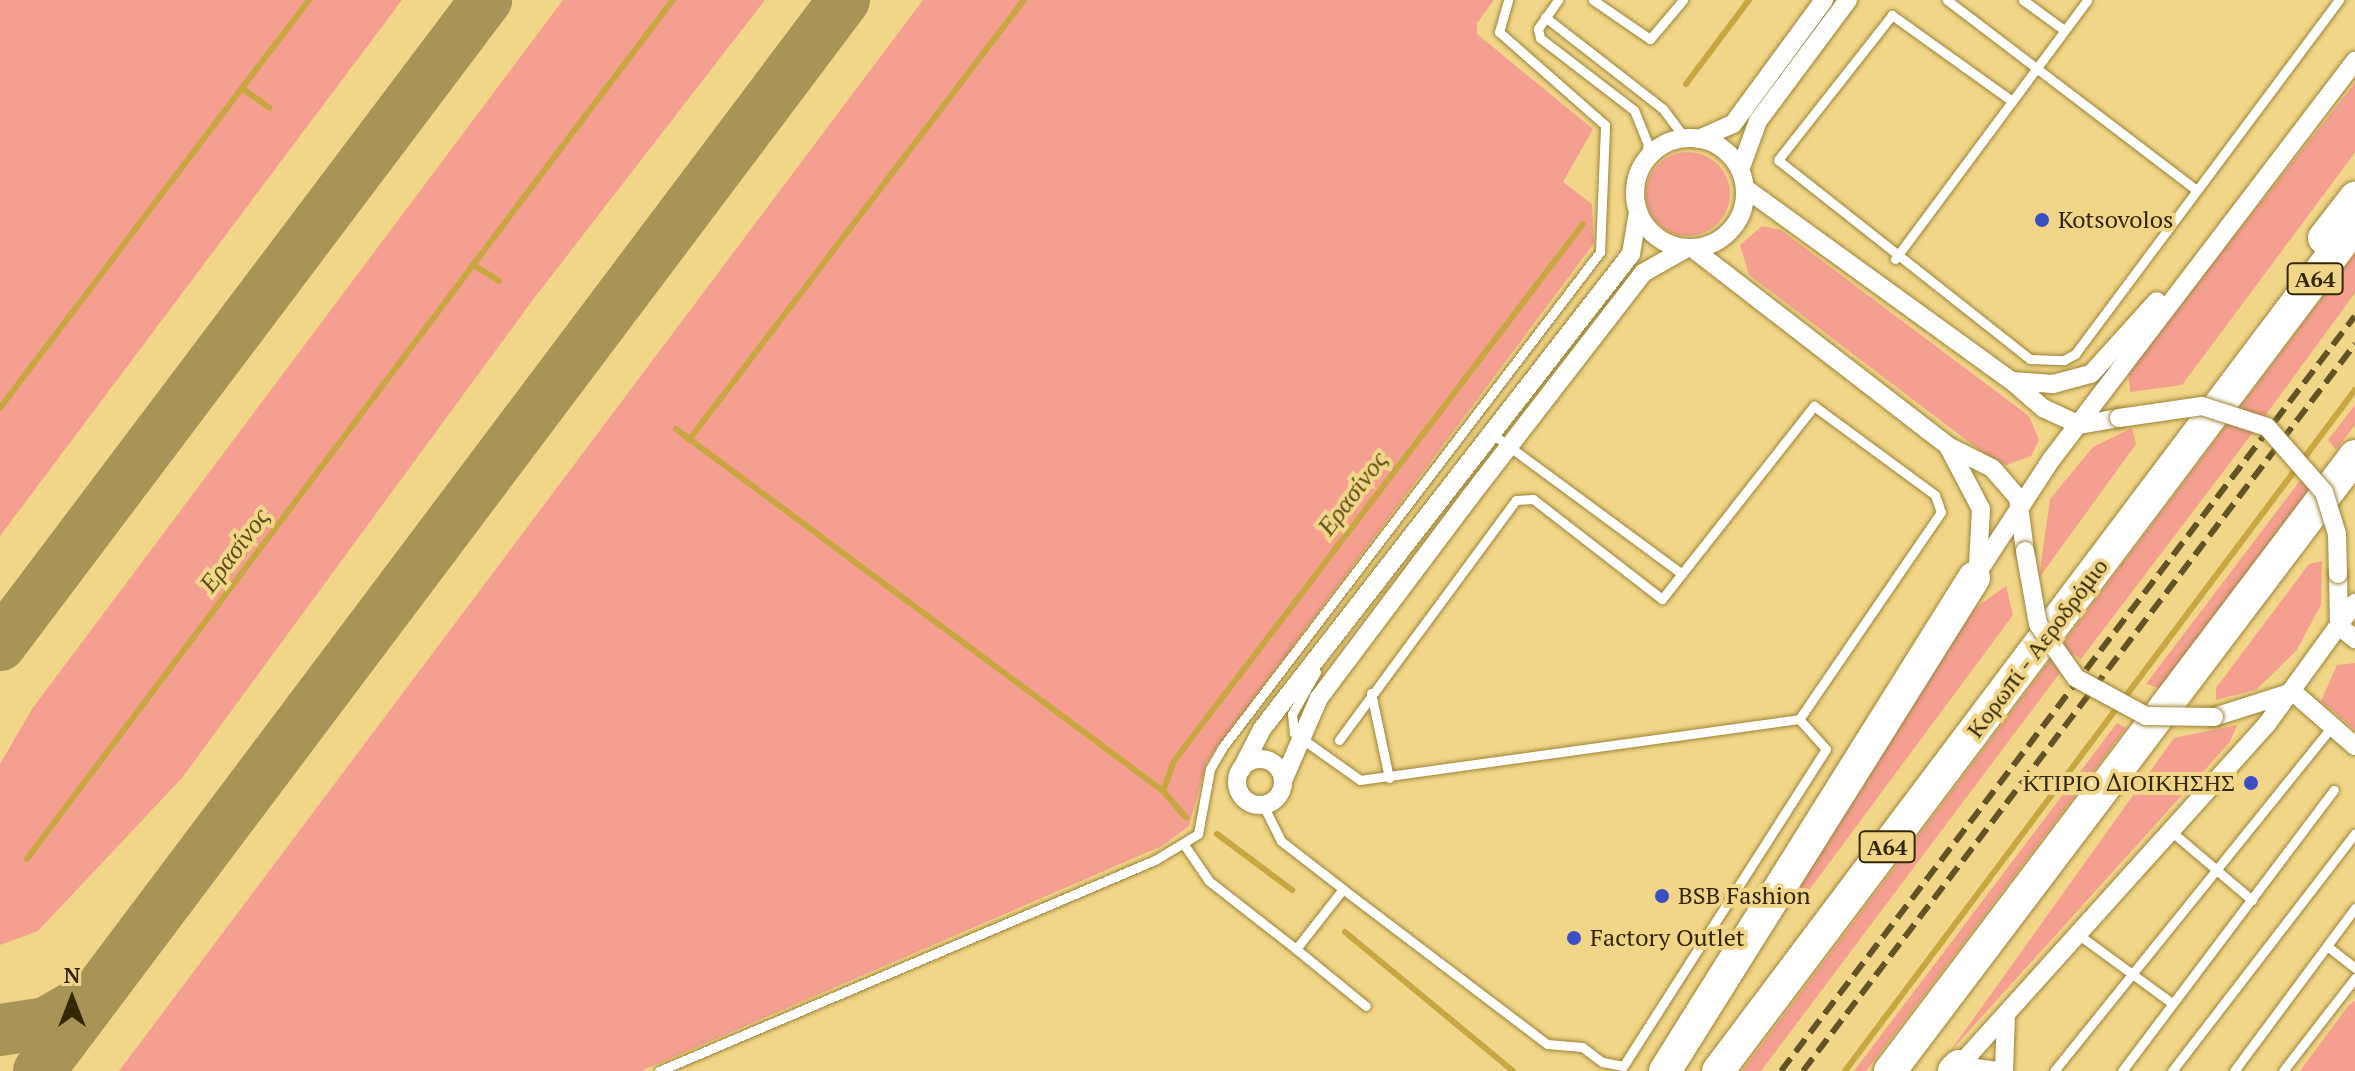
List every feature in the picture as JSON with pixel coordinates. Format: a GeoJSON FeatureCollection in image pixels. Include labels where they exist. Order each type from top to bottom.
{"type":"FeatureCollection","features":[{"type":"Feature","properties":{"kind":"highway"},"geometry":{"type":"LineString","coordinates":[[2274,332],[2303,266],[2355,198]]}},
{"type":"Feature","properties":{"kind":"highway","name":"Κορωπί - Αεροδρόμιο"},"geometry":{"type":"LineString","coordinates":[[1718,1071],[2355,225]]}},
{"type":"Feature","properties":{"kind":"highway"},"geometry":{"type":"LineString","coordinates":[[1890,1071],[2355,456]]}},
{"type":"Feature","properties":{"kind":"highway"},"geometry":{"type":"LineString","coordinates":[[1665,1071],[1974,578]]}},
{"type":"Feature","properties":{"kind":"street"},"geometry":{"type":"LineString","coordinates":[[1824,0],[1733,124],[1692,138],[1644,162],[1634,192],[1638,212],[1631,254],[1253,740],[1241,770],[1243,797],[1263,805],[1280,794],[1298,741],[1319,698],[1643,273],[1731,229],[1758,121],[1848,0]]}},
{"type":"Feature","properties":{"kind":"street"},"geometry":{"type":"LineString","coordinates":[[1974,578],[2079,425],[2192,271],[2355,61]]}},
{"type":"Feature","properties":{"kind":"street"},"geometry":{"type":"LineString","coordinates":[[1692,138],[1728,153],[1742,179],[2012,381],[2043,408],[2079,425],[2202,406],[2267,427],[2324,492],[2337,534],[2339,626],[2355,639]]}},
{"type":"Feature","properties":{"kind":"street"},"geometry":{"type":"LineString","coordinates":[[1638,212],[1657,238],[1690,248],[1948,446],[1992,468],[2022,509],[2025,551],[2038,624],[2076,678],[2146,716],[2214,717],[2293,692]]}},
{"type":"Feature","properties":{"kind":"street"},"geometry":{"type":"LineString","coordinates":[[2012,381],[2053,384],[2091,374],[2172,283],[2192,271]]}},
{"type":"Feature","properties":{"kind":"street"},"geometry":{"type":"LineString","coordinates":[[1948,446],[1981,509],[1984,546],[1974,578]]}},
{"type":"Feature","properties":{"kind":"street"},"geometry":{"type":"LineString","coordinates":[[1957,1068],[2172,832],[2293,692],[2355,603]]}},
{"type":"Feature","properties":{"kind":"street"},"geometry":{"type":"LineString","coordinates":[[2293,692],[2355,746]]}},
{"type":"Feature","properties":{"kind":"street"},"geometry":{"type":"LineString","coordinates":[[1241,770],[1266,760],[1283,781]]}},
{"type":"Feature","properties":{"kind":"street"},"geometry":{"type":"LineString","coordinates":[[2004,1071],[2006,1015]]}},
{"type":"Feature","properties":{"kind":"street"},"geometry":{"type":"LineString","coordinates":[[1957,1068],[1997,1071]]}},
{"type":"Feature","properties":{"kind":"lane"},"geometry":{"type":"LineString","coordinates":[[659,1071],[1185,846],[1198,834],[1210,769],[1222,748],[1600,252],[1605,125],[1508,42],[1498,23],[1508,0]]}},
{"type":"Feature","properties":{"kind":"lane"},"geometry":{"type":"LineString","coordinates":[[1558,0],[1545,17],[1540,38],[1634,110],[1648,144],[1644,162]]}},
{"type":"Feature","properties":{"kind":"lane"},"geometry":{"type":"LineString","coordinates":[[1593,0],[1650,39],[1683,0]]}},
{"type":"Feature","properties":{"kind":"lane"},"geometry":{"type":"LineString","coordinates":[[1947,0],[2196,190]]}},
{"type":"Feature","properties":{"kind":"lane"},"geometry":{"type":"LineString","coordinates":[[2023,0],[2064,30]]}},
{"type":"Feature","properties":{"kind":"lane"},"geometry":{"type":"LineString","coordinates":[[1895,259],[2087,0]]}},
{"type":"Feature","properties":{"kind":"lane"},"geometry":{"type":"LineString","coordinates":[[2012,101],[1892,15],[1798,126],[1780,153],[1780,168],[1895,259],[2030,359],[2064,360],[2075,354],[2339,0]]}},
{"type":"Feature","properties":{"kind":"lane"},"geometry":{"type":"LineString","coordinates":[[1545,17],[1663,109],[1692,138]]}},
{"type":"Feature","properties":{"kind":"lane"},"geometry":{"type":"LineString","coordinates":[[1316,660],[1292,714],[1298,741],[1360,780],[1799,719],[1936,525],[1941,512],[1935,495],[1814,406],[1662,599],[1533,499],[1516,500],[1339,740]]}},
{"type":"Feature","properties":{"kind":"lane"},"geometry":{"type":"LineString","coordinates":[[1491,433],[1682,574]]}},
{"type":"Feature","properties":{"kind":"lane"},"geometry":{"type":"LineString","coordinates":[[1371,693],[1389,778]]}},
{"type":"Feature","properties":{"kind":"lane"},"geometry":{"type":"LineString","coordinates":[[1263,805],[1281,841],[1547,1044],[1582,1047],[1602,1062],[1623,1066],[1822,759],[1821,737],[1799,719]]}},
{"type":"Feature","properties":{"kind":"lane"},"geometry":{"type":"LineString","coordinates":[[2054,1071],[2131,971],[2331,728]]}},
{"type":"Feature","properties":{"kind":"lane"},"geometry":{"type":"LineString","coordinates":[[2122,1071],[2334,790]]}},
{"type":"Feature","properties":{"kind":"lane"},"geometry":{"type":"LineString","coordinates":[[2172,832],[2252,900]]}},
{"type":"Feature","properties":{"kind":"lane"},"geometry":{"type":"LineString","coordinates":[[2172,1071],[2355,833]]}},
{"type":"Feature","properties":{"kind":"lane"},"geometry":{"type":"LineString","coordinates":[[1185,846],[1209,881],[1366,1006]]}},
{"type":"Feature","properties":{"kind":"lane"},"geometry":{"type":"LineString","coordinates":[[1296,949],[1343,889]]}},
{"type":"Feature","properties":{"kind":"lane"},"geometry":{"type":"LineString","coordinates":[[2234,1071],[2355,908]]}},
{"type":"Feature","properties":{"kind":"lane"},"geometry":{"type":"LineString","coordinates":[[2079,935],[2172,1003]]}},
{"type":"Feature","properties":{"kind":"lane"},"geometry":{"type":"LineString","coordinates":[[2327,946],[2355,968]]}},
{"type":"Feature","properties":{"kind":"lane"},"geometry":{"type":"LineString","coordinates":[[2283,1071],[2355,978]]}},
{"type":"Feature","properties":{"kind":"shaded area"},"geometry":{"type":"Polygon","coordinates":[[[0,0],[402,0],[0,536],[0,0]]]}},
{"type":"Feature","properties":{"kind":"shaded area"},"geometry":{"type":"Polygon","coordinates":[[[563,0],[765,0],[535,297],[182,778],[38,931],[0,945],[0,764],[32,709],[563,0]]]}},
{"type":"Feature","properties":{"kind":"shaded area"},"geometry":{"type":"Polygon","coordinates":[[[923,0],[1494,0],[1477,23],[1477,34],[1593,129],[1563,182],[1592,204],[1594,243],[1207,761],[1189,826],[1162,846],[641,1071],[119,1071],[923,0]]]}},
{"type":"Feature","properties":{"kind":"shaded area"},"geometry":{"type":"Polygon","coordinates":[[[2355,83],[2355,152],[2348,162],[2182,385],[2130,392],[2128,371],[2355,83]]]}},
{"type":"Feature","properties":{"kind":"shaded area"},"geometry":{"type":"Polygon","coordinates":[[[1688,152],[1711,159],[1723,171],[1730,194],[1723,217],[1711,229],[1688,236],[1665,229],[1653,217],[1646,194],[1653,171],[1665,159],[1688,152]]]}},
{"type":"Feature","properties":{"kind":"shaded area"},"geometry":{"type":"Polygon","coordinates":[[[1762,226],[1781,230],[2029,416],[2039,440],[2031,456],[2006,465],[1986,455],[1749,275],[1740,245],[1762,226]]]}},
{"type":"Feature","properties":{"kind":"shaded area"},"geometry":{"type":"Polygon","coordinates":[[[2355,254],[2355,293],[2248,439],[2081,659],[2074,654],[1761,1071],[1742,1071],[2355,254]]]}},
{"type":"Feature","properties":{"kind":"shaded area"},"geometry":{"type":"Polygon","coordinates":[[[2355,405],[2355,425],[2336,450],[2328,440],[2355,405]]]}},
{"type":"Feature","properties":{"kind":"shaded area"},"geometry":{"type":"Polygon","coordinates":[[[2132,428],[2136,444],[2039,578],[2050,499],[2093,447],[2132,428]]]}},
{"type":"Feature","properties":{"kind":"shaded area"},"geometry":{"type":"Polygon","coordinates":[[[2302,478],[2309,489],[2162,689],[2146,684],[2302,478]]]}},
{"type":"Feature","properties":{"kind":"shaded area"},"geometry":{"type":"Polygon","coordinates":[[[2322,561],[2321,605],[2296,651],[2256,690],[2216,700],[2216,688],[2309,564],[2322,561]]]}},
{"type":"Feature","properties":{"kind":"shaded area"},"geometry":{"type":"Polygon","coordinates":[[[2006,586],[2013,615],[1798,905],[1792,899],[1970,612],[2006,586]]]}},
{"type":"Feature","properties":{"kind":"shaded area"},"geometry":{"type":"Polygon","coordinates":[[[2355,663],[2355,730],[2321,701],[2337,665],[2355,663]]]}},
{"type":"Feature","properties":{"kind":"shaded area"},"geometry":{"type":"Polygon","coordinates":[[[2117,723],[2126,728],[1866,1071],[1854,1071],[2117,723]]]}},
{"type":"Feature","properties":{"kind":"shaded area"},"geometry":{"type":"Polygon","coordinates":[[[2237,725],[2230,742],[1949,1053],[2174,738],[2237,725]]]}},
{"type":"Feature","properties":{"kind":"shaded area"},"geometry":{"type":"Polygon","coordinates":[[[2355,1001],[2355,1071],[2300,1071],[2348,1006],[2355,1001]]]}},
{"type":"Feature","properties":{"kind":"waterway"},"geometry":{"type":"LineString","coordinates":[[242,88],[309,0]]}},
{"type":"Feature","properties":{"kind":"waterway"},"geometry":{"type":"LineString","coordinates":[[499,281],[473,265],[673,0]]}},
{"type":"Feature","properties":{"kind":"waterway"},"geometry":{"type":"LineString","coordinates":[[689,440],[1024,0]]}},
{"type":"Feature","properties":{"kind":"waterway","name":"Ερασίνος"},"geometry":{"type":"LineString","coordinates":[[1686,84],[1749,0]]}},
{"type":"Feature","properties":{"kind":"waterway"},"geometry":{"type":"LineString","coordinates":[[0,408],[242,88],[270,108]]}},
{"type":"Feature","properties":{"kind":"waterway","name":"Ερασίνος"},"geometry":{"type":"LineString","coordinates":[[1163,791],[1174,761],[1583,224]]}},
{"type":"Feature","properties":{"kind":"waterway","name":"Ερασίνος"},"geometry":{"type":"LineString","coordinates":[[27,859],[473,265]]}},
{"type":"Feature","properties":{"kind":"waterway"},"geometry":{"type":"LineString","coordinates":[[1845,1071],[2355,390]]}},
{"type":"Feature","properties":{"kind":"waterway","name":"Ερασίνος"},"geometry":{"type":"LineString","coordinates":[[676,429],[1163,791],[1186,817]]}},
{"type":"Feature","properties":{"kind":"waterway","name":"Ερασίνος"},"geometry":{"type":"LineString","coordinates":[[1217,834],[1292,890]]}},
{"type":"Feature","properties":{"kind":"waterway","name":"Ερασίνος"},"geometry":{"type":"LineString","coordinates":[[1345,932],[1513,1071]]}},
{"type":"Feature","properties":{"kind":"taxiway"},"geometry":{"type":"LineString","coordinates":[[0,645],[486,0]]}},
{"type":"Feature","properties":{"kind":"taxiway"},"geometry":{"type":"LineString","coordinates":[[39,1071],[844,0]]}},
{"type":"Feature","properties":{"kind":"taxiway"},"geometry":{"type":"LineString","coordinates":[[0,1030],[46,1023],[89,998]]}},
{"type":"Feature","properties":{"kind":"railway"},"geometry":{"type":"LineString","coordinates":[[1781,1071],[2355,316]]}},
{"type":"Feature","properties":{"kind":"railway"},"geometry":{"type":"LineString","coordinates":[[1803,1071],[2355,344]]}},
{"type":"Feature","properties":{"kind":"place","name":"Kotsovolos"},"geometry":{"type":"Point","coordinates":[2042,220]}},
{"type":"Feature","properties":{"kind":"place","name":"ΚΤΙΡΙΟ ΔΙΟΙΚΗΣΗΣ"},"geometry":{"type":"Point","coordinates":[2251,783]}},
{"type":"Feature","properties":{"kind":"place","name":"BSB Fashion"},"geometry":{"type":"Point","coordinates":[1662,896]}},
{"type":"Feature","properties":{"kind":"place","name":"Factory Outlet"},"geometry":{"type":"Point","coordinates":[1574,938]}}]}
